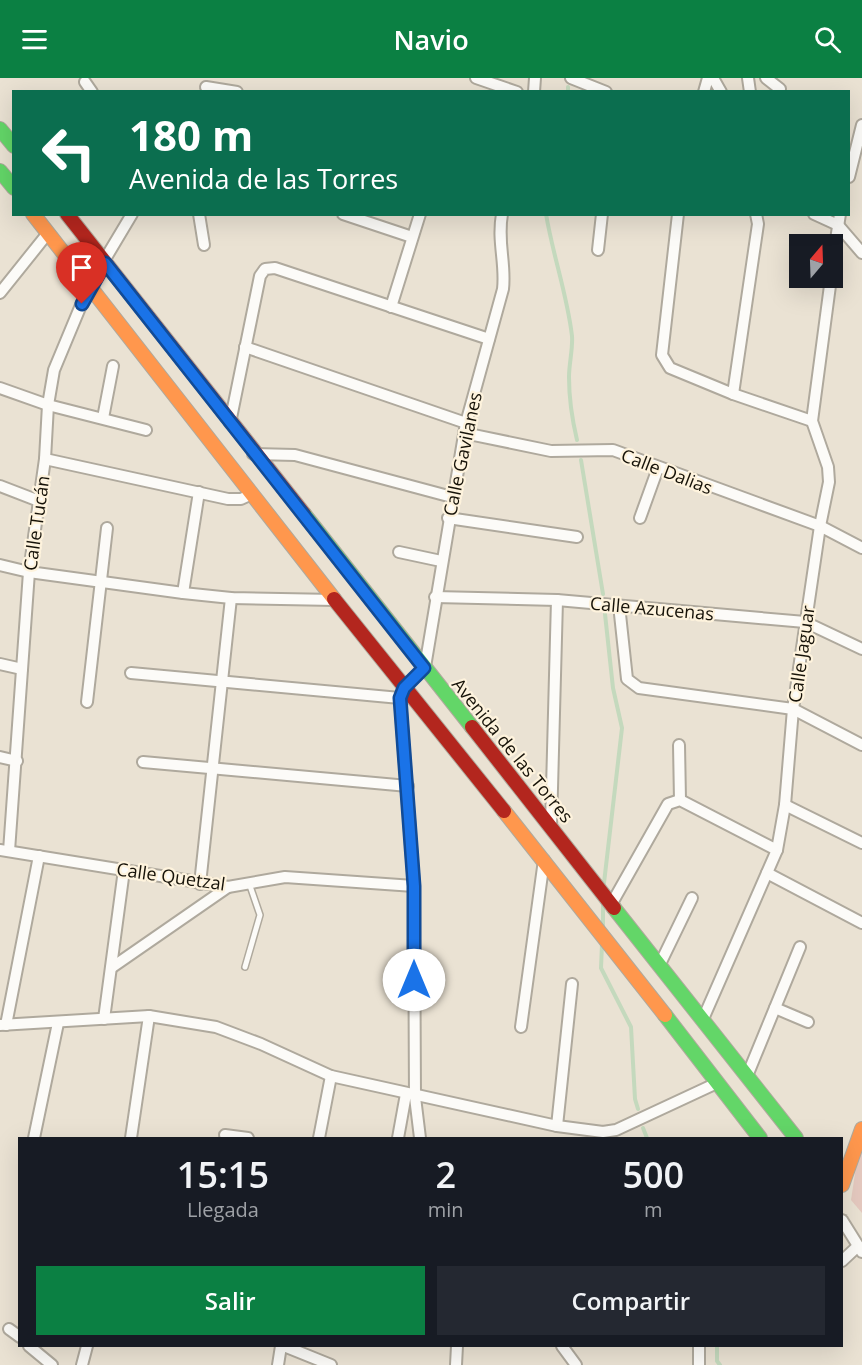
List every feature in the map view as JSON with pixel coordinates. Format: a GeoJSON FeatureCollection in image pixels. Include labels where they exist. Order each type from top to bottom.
{"type":"FeatureCollection","features":[{"type":"Feature","properties":{"kind":"main road"},"geometry":{"type":"LineString","coordinates":[[0,129],[12,144]]}},
{"type":"Feature","properties":{"kind":"main road"},"geometry":{"type":"LineString","coordinates":[[0,171],[12,186]]}},
{"type":"Feature","properties":{"kind":"main road"},"geometry":{"type":"LineString","coordinates":[[35,216],[335,600],[402,693],[544,860],[759,1137]]}},
{"type":"Feature","properties":{"kind":"main road","name":"Avenida de las Torres"},"geometry":{"type":"LineString","coordinates":[[69,216],[253,454],[551,826],[795,1137]]}},
{"type":"Feature","properties":{"kind":"main road"},"geometry":{"type":"LineString","coordinates":[[843,1182],[862,1129]]}},
{"type":"Feature","properties":{"kind":"street"},"geometry":{"type":"LineString","coordinates":[[476,78],[511,90]]}},
{"type":"Feature","properties":{"kind":"street"},"geometry":{"type":"LineString","coordinates":[[571,78],[605,86]]}},
{"type":"Feature","properties":{"kind":"street"},"geometry":{"type":"LineString","coordinates":[[766,78],[780,86]]}},
{"type":"Feature","properties":{"kind":"street"},"geometry":{"type":"LineString","coordinates":[[205,86],[226,90]]}},
{"type":"Feature","properties":{"kind":"street"},"geometry":{"type":"LineString","coordinates":[[850,174],[860,143],[862,125]]}},
{"type":"Feature","properties":{"kind":"street","name":"Calle Tucán"},"geometry":{"type":"LineString","coordinates":[[5,850],[16,761],[29,572],[45,459],[48,405],[58,358],[89,286],[105,263],[131,216]]}},
{"type":"Feature","properties":{"kind":"street"},"geometry":{"type":"LineString","coordinates":[[199,216],[204,245]]}},
{"type":"Feature","properties":{"kind":"street"},"geometry":{"type":"LineString","coordinates":[[349,216],[412,237]]}},
{"type":"Feature","properties":{"kind":"street"},"geometry":{"type":"LineString","coordinates":[[391,307],[419,216]]}},
{"type":"Feature","properties":{"kind":"street","name":"Calle Gavilanes"},"geometry":{"type":"LineString","coordinates":[[424,668],[465,428],[504,277],[499,239],[502,216]]}},
{"type":"Feature","properties":{"kind":"street"},"geometry":{"type":"LineString","coordinates":[[598,250],[602,216]]}},
{"type":"Feature","properties":{"kind":"street"},"geometry":{"type":"LineString","coordinates":[[678,216],[662,355],[670,368],[733,394],[813,421]]}},
{"type":"Feature","properties":{"kind":"street"},"geometry":{"type":"LineString","coordinates":[[733,394],[758,224],[756,216]]}},
{"type":"Feature","properties":{"kind":"street"},"geometry":{"type":"LineString","coordinates":[[822,216],[839,220],[862,254]]}},
{"type":"Feature","properties":{"kind":"street"},"geometry":{"type":"LineString","coordinates":[[0,293],[48,233]]}},
{"type":"Feature","properties":{"kind":"street"},"geometry":{"type":"LineString","coordinates":[[230,423],[260,276],[265,269],[275,267],[489,339]]}},
{"type":"Feature","properties":{"kind":"street","name":"Calle Jaguar"},"geometry":{"type":"LineString","coordinates":[[703,1019],[777,850],[785,805],[793,709],[820,526],[829,482],[828,467],[813,421],[830,288]]}},
{"type":"Feature","properties":{"kind":"street","name":"Calle Dalias"},"geometry":{"type":"LineString","coordinates":[[245,347],[465,428],[551,451],[613,450],[820,526],[862,548]]}},
{"type":"Feature","properties":{"kind":"street"},"geometry":{"type":"LineString","coordinates":[[103,418],[113,366]]}},
{"type":"Feature","properties":{"kind":"street"},"geometry":{"type":"LineString","coordinates":[[0,388],[48,405],[146,430]]}},
{"type":"Feature","properties":{"kind":"street"},"geometry":{"type":"LineString","coordinates":[[253,454],[295,455],[452,497]]}},
{"type":"Feature","properties":{"kind":"street"},"geometry":{"type":"LineString","coordinates":[[45,459],[228,499],[241,499],[252,494]]}},
{"type":"Feature","properties":{"kind":"street"},"geometry":{"type":"LineString","coordinates":[[640,518],[658,468]]}},
{"type":"Feature","properties":{"kind":"street"},"geometry":{"type":"LineString","coordinates":[[0,486],[39,501]]}},
{"type":"Feature","properties":{"kind":"street"},"geometry":{"type":"LineString","coordinates":[[183,593],[199,492]]}},
{"type":"Feature","properties":{"kind":"street"},"geometry":{"type":"LineString","coordinates":[[448,518],[577,537]]}},
{"type":"Feature","properties":{"kind":"street"},"geometry":{"type":"LineString","coordinates":[[87,702],[107,528]]}},
{"type":"Feature","properties":{"kind":"street"},"geometry":{"type":"LineString","coordinates":[[399,552],[441,561]]}},
{"type":"Feature","properties":{"kind":"street"},"geometry":{"type":"LineString","coordinates":[[0,565],[29,572],[183,593],[231,598],[335,600]]}},
{"type":"Feature","properties":{"kind":"street","name":"Calle Azucenas"},"geometry":{"type":"LineString","coordinates":[[435,597],[557,600],[806,622],[862,649]]}},
{"type":"Feature","properties":{"kind":"street"},"geometry":{"type":"LineString","coordinates":[[200,884],[231,598]]}},
{"type":"Feature","properties":{"kind":"street"},"geometry":{"type":"LineString","coordinates":[[551,826],[557,600]]}},
{"type":"Feature","properties":{"kind":"street"},"geometry":{"type":"LineString","coordinates":[[619,605],[627,679],[631,684],[639,688],[793,709],[862,745]]}},
{"type":"Feature","properties":{"kind":"street"},"geometry":{"type":"LineString","coordinates":[[0,664],[22,669]]}},
{"type":"Feature","properties":{"kind":"street"},"geometry":{"type":"LineString","coordinates":[[420,1137],[410,1095],[414,886],[402,693],[424,668]]}},
{"type":"Feature","properties":{"kind":"street"},"geometry":{"type":"LineString","coordinates":[[131,673],[220,683],[402,693]]}},
{"type":"Feature","properties":{"kind":"street"},"geometry":{"type":"LineString","coordinates":[[677,800],[679,745]]}},
{"type":"Feature","properties":{"kind":"street"},"geometry":{"type":"LineString","coordinates":[[0,757],[16,761]]}},
{"type":"Feature","properties":{"kind":"street"},"geometry":{"type":"LineString","coordinates":[[143,762],[408,786]]}},
{"type":"Feature","properties":{"kind":"street"},"geometry":{"type":"LineString","coordinates":[[677,800],[777,850]]}},
{"type":"Feature","properties":{"kind":"street"},"geometry":{"type":"LineString","coordinates":[[612,903],[668,804],[677,800]]}},
{"type":"Feature","properties":{"kind":"street"},"geometry":{"type":"LineString","coordinates":[[785,805],[862,843]]}},
{"type":"Feature","properties":{"kind":"street","name":"Calle Quetzal"},"geometry":{"type":"LineString","coordinates":[[5,850],[228,887],[248,881],[285,877],[414,886]]}},
{"type":"Feature","properties":{"kind":"street"},"geometry":{"type":"LineString","coordinates":[[39,856],[3,1025],[149,1016],[216,1027],[261,1044],[331,1076],[557,1126],[603,1132],[616,1130],[717,1083]]}},
{"type":"Feature","properties":{"kind":"street"},"geometry":{"type":"LineString","coordinates":[[521,1027],[544,860]]}},
{"type":"Feature","properties":{"kind":"street"},"geometry":{"type":"LineString","coordinates":[[104,1019],[124,870]]}},
{"type":"Feature","properties":{"kind":"street"},"geometry":{"type":"LineString","coordinates":[[766,873],[862,923]]}},
{"type":"Feature","properties":{"kind":"street"},"geometry":{"type":"LineString","coordinates":[[111,968],[228,887]]}},
{"type":"Feature","properties":{"kind":"street"},"geometry":{"type":"LineString","coordinates":[[660,964],[692,898]]}},
{"type":"Feature","properties":{"kind":"street"},"geometry":{"type":"LineString","coordinates":[[747,1076],[800,948]]}},
{"type":"Feature","properties":{"kind":"street"},"geometry":{"type":"LineString","coordinates":[[557,1126],[572,984]]}},
{"type":"Feature","properties":{"kind":"street"},"geometry":{"type":"LineString","coordinates":[[775,1008],[808,1022]]}},
{"type":"Feature","properties":{"kind":"street"},"geometry":{"type":"LineString","coordinates":[[131,1137],[149,1016]]}},
{"type":"Feature","properties":{"kind":"street"},"geometry":{"type":"LineString","coordinates":[[34,1137],[58,1023]]}},
{"type":"Feature","properties":{"kind":"street"},"geometry":{"type":"LineString","coordinates":[[319,1137],[331,1076]]}},
{"type":"Feature","properties":{"kind":"street"},"geometry":{"type":"LineString","coordinates":[[398,1137],[410,1095]]}},
{"type":"Feature","properties":{"kind":"street"},"geometry":{"type":"LineString","coordinates":[[225,1135],[240,1137]]}},
{"type":"Feature","properties":{"kind":"street"},"geometry":{"type":"LineString","coordinates":[[843,1223],[860,1249],[843,1260]]}},
{"type":"Feature","properties":{"kind":"street"},"geometry":{"type":"LineString","coordinates":[[9,1329],[18,1336]]}},
{"type":"Feature","properties":{"kind":"street"},"geometry":{"type":"LineString","coordinates":[[30,1347],[52,1365]]}},
{"type":"Feature","properties":{"kind":"street"},"geometry":{"type":"LineString","coordinates":[[82,1365],[87,1347]]}},
{"type":"Feature","properties":{"kind":"street"},"geometry":{"type":"LineString","coordinates":[[278,1365],[283,1347]]}},
{"type":"Feature","properties":{"kind":"street"},"geometry":{"type":"LineString","coordinates":[[286,1347],[331,1365]]}},
{"type":"Feature","properties":{"kind":"street"},"geometry":{"type":"LineString","coordinates":[[456,1365],[457,1347]]}},
{"type":"Feature","properties":{"kind":"street"},"geometry":{"type":"LineString","coordinates":[[563,1347],[576,1365]]}},
{"type":"Feature","properties":{"kind":"street"},"geometry":{"type":"LineString","coordinates":[[699,1347],[699,1365]]}},
{"type":"Feature","properties":{"kind":"lane"},"geometry":{"type":"LineString","coordinates":[[244,966],[260,915],[248,881]]}},
{"type":"Feature","properties":{"kind":"shaded area"},"geometry":{"type":"Polygon","coordinates":[[[862,1127],[862,1213],[851,1200],[862,1127]]]}},
{"type":"Feature","properties":{"kind":"waterway"},"geometry":{"type":"LineString","coordinates":[[546,216],[572,336],[569,385],[577,440]]}},
{"type":"Feature","properties":{"kind":"waterway"},"geometry":{"type":"LineString","coordinates":[[581,460],[603,594]]}},
{"type":"Feature","properties":{"kind":"waterway"},"geometry":{"type":"LineString","coordinates":[[604,883],[622,728],[613,688],[605,614]]}},
{"type":"Feature","properties":{"kind":"waterway"},"geometry":{"type":"LineString","coordinates":[[603,902],[603,925]]}},
{"type":"Feature","properties":{"kind":"waterway"},"geometry":{"type":"LineString","coordinates":[[602,944],[601,968],[631,1027],[635,1099],[638,1109]]}},
{"type":"Feature","properties":{"kind":"waterway"},"geometry":{"type":"LineString","coordinates":[[643,1128],[647,1137]]}},
{"type":"Feature","properties":{"kind":"waterway"},"geometry":{"type":"LineString","coordinates":[[717,1347],[717,1361],[720,1365]]}},
{"type":"Feature","properties":{"kind":"traffic: fast"},"geometry":{"type":"LineString","coordinates":[[0,129],[12,144]]}},
{"type":"Feature","properties":{"kind":"traffic: fast"},"geometry":{"type":"LineString","coordinates":[[0,171],[12,186]]}},
{"type":"Feature","properties":{"kind":"traffic: fast"},"geometry":{"type":"LineString","coordinates":[[304,514],[472,727]]}},
{"type":"Feature","properties":{"kind":"traffic: fast"},"geometry":{"type":"LineString","coordinates":[[614,908],[795,1137]]}},
{"type":"Feature","properties":{"kind":"traffic: fast"},"geometry":{"type":"LineString","coordinates":[[665,1015],[759,1137]]}},
{"type":"Feature","properties":{"kind":"traffic: slow"},"geometry":{"type":"LineString","coordinates":[[35,216],[334,599]]}},
{"type":"Feature","properties":{"kind":"traffic: slow"},"geometry":{"type":"LineString","coordinates":[[504,811],[665,1015]]}},
{"type":"Feature","properties":{"kind":"traffic: slow"},"geometry":{"type":"LineString","coordinates":[[843,1182],[862,1129]]}},
{"type":"Feature","properties":{"kind":"traffic: jam"},"geometry":{"type":"LineString","coordinates":[[69,216],[304,514]]}},
{"type":"Feature","properties":{"kind":"traffic: jam"},"geometry":{"type":"LineString","coordinates":[[334,599],[504,811]]}},
{"type":"Feature","properties":{"kind":"traffic: jam"},"geometry":{"type":"LineString","coordinates":[[472,727],[614,908]]}},
{"type":"Feature","properties":{"kind":"route"},"geometry":{"type":"LineString","coordinates":[[82,304],[89,286],[105,263],[424,668],[404,688],[400,698],[414,886],[414,980]]}}]}
